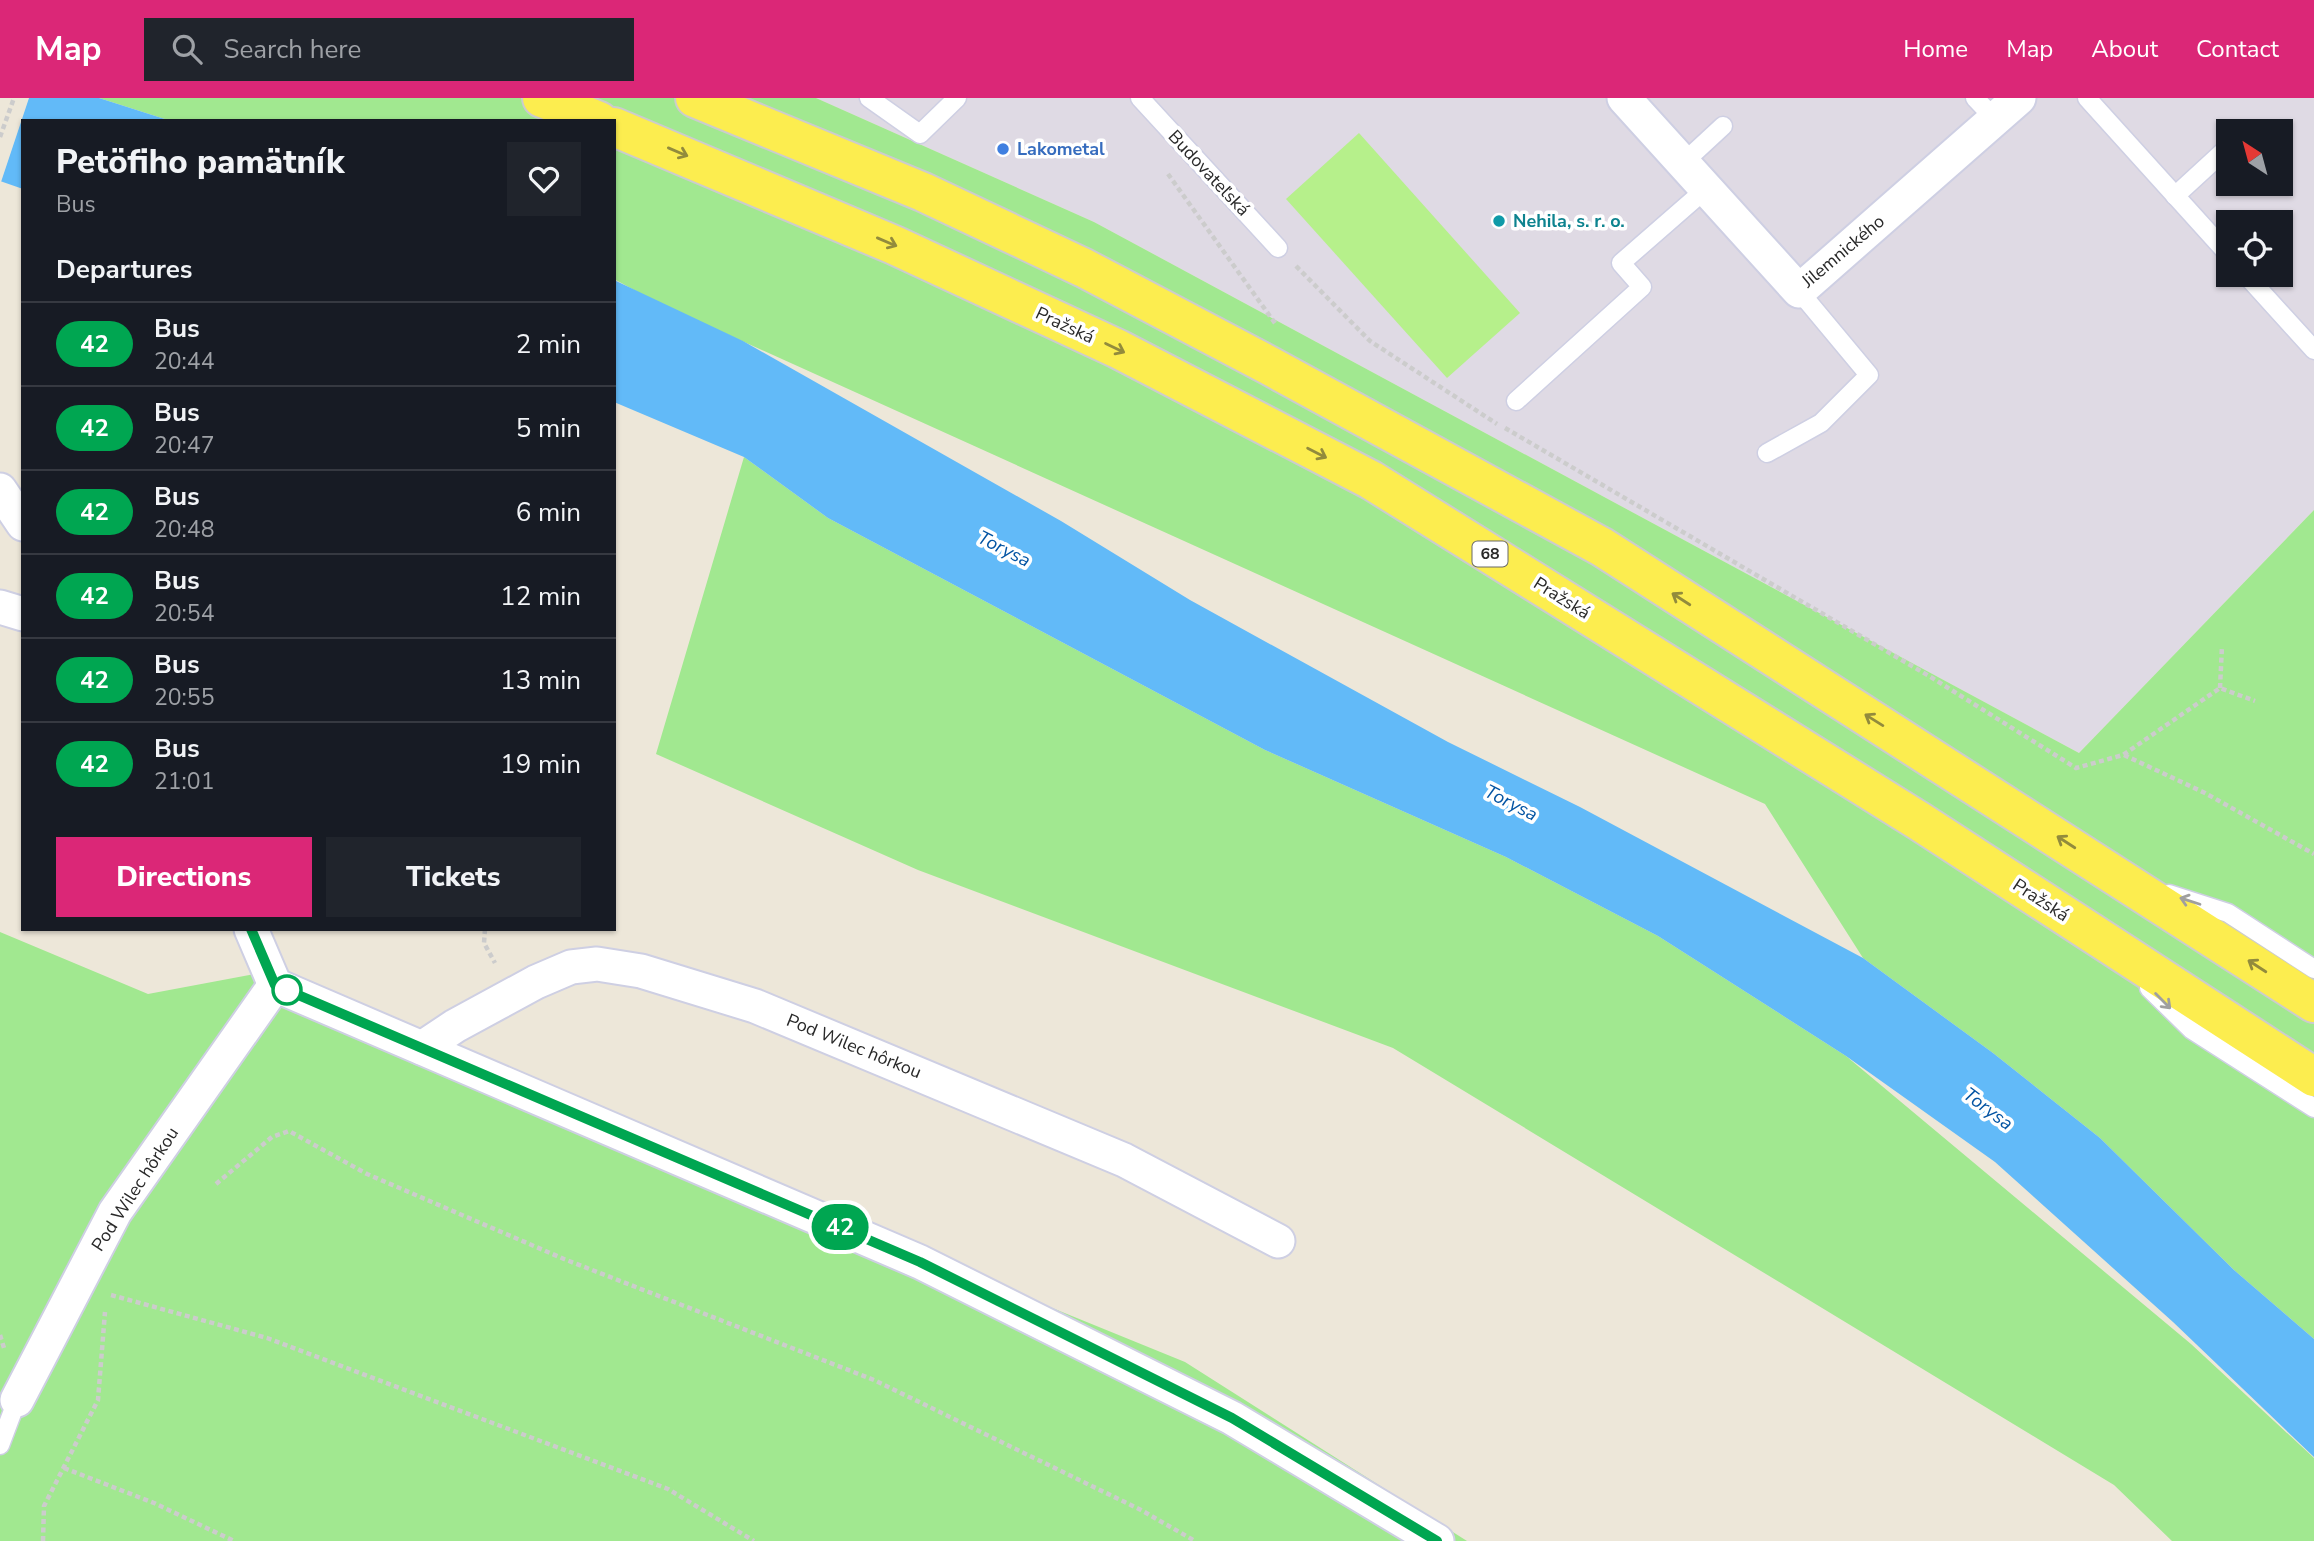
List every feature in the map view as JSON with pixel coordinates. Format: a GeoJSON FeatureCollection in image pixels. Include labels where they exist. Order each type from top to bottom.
{"type":"FeatureCollection","features":[{"type":"Feature","properties":{"kind":"main road"},"geometry":{"type":"LineString","coordinates":[[542,98],[594,119]]}},
{"type":"Feature","properties":{"kind":"main road"},"geometry":{"type":"LineString","coordinates":[[695,98],[923,192],[1084,268],[1602,547],[2314,1003]]}},
{"type":"Feature","properties":{"kind":"main road","name":"Pražská"},"geometry":{"type":"LineString","coordinates":[[616,128],[894,245],[1093,337],[1371,480],[1678,669],[2314,1077]]}},
{"type":"Feature","properties":{"kind":"street","name":"Jilemnického"},"geometry":{"type":"LineString","coordinates":[[1624,98],[1800,291],[1996,105]]}},
{"type":"Feature","properties":{"kind":"street"},"geometry":{"type":"LineString","coordinates":[[0,490],[21,521]]}},
{"type":"Feature","properties":{"kind":"street"},"geometry":{"type":"LineString","coordinates":[[0,607],[21,613]]}},
{"type":"Feature","properties":{"kind":"street"},"geometry":{"type":"LineString","coordinates":[[252,931],[275,985],[920,1262],[1232,1418],[1437,1541]]}},
{"type":"Feature","properties":{"kind":"street","name":"Pod Wilec hôrkou"},"geometry":{"type":"LineString","coordinates":[[422,1048],[515,993],[571,967],[597,964],[641,971],[755,1006],[1124,1160],[1278,1241]]}},
{"type":"Feature","properties":{"kind":"street","name":"Pod Wilec hôrkou"},"geometry":{"type":"LineString","coordinates":[[18,1400],[116,1212],[275,985]]}},
{"type":"Feature","properties":{"kind":"lane"},"geometry":{"type":"LineString","coordinates":[[869,98],[920,134],[957,98]]}},
{"type":"Feature","properties":{"kind":"lane","name":"Budovateľská"},"geometry":{"type":"LineString","coordinates":[[1140,98],[1278,248]]}},
{"type":"Feature","properties":{"kind":"lane"},"geometry":{"type":"LineString","coordinates":[[2087,98],[2216,241]]}},
{"type":"Feature","properties":{"kind":"lane"},"geometry":{"type":"LineString","coordinates":[[1683,163],[1723,127]]}},
{"type":"Feature","properties":{"kind":"lane"},"geometry":{"type":"LineString","coordinates":[[2175,196],[2216,158]]}},
{"type":"Feature","properties":{"kind":"lane"},"geometry":{"type":"LineString","coordinates":[[1516,401],[1642,288],[1621,263],[1707,188]]}},
{"type":"Feature","properties":{"kind":"lane"},"geometry":{"type":"LineString","coordinates":[[2257,287],[2314,349]]}},
{"type":"Feature","properties":{"kind":"lane"},"geometry":{"type":"LineString","coordinates":[[1768,453],[1821,423],[1869,375],[1800,291]]}},
{"type":"Feature","properties":{"kind":"lane"},"geometry":{"type":"LineString","coordinates":[[2120,878],[2228,913],[2314,969]]}},
{"type":"Feature","properties":{"kind":"lane"},"geometry":{"type":"LineString","coordinates":[[2097,936],[2192,1030],[2314,1108]]}},
{"type":"Feature","properties":{"kind":"lane","name":"Pod Wilec hôrkou"},"geometry":{"type":"LineString","coordinates":[[0,1445],[18,1400]]}},
{"type":"Feature","properties":{"kind":"path"},"geometry":{"type":"LineString","coordinates":[[0,137],[14,98]]}},
{"type":"Feature","properties":{"kind":"path"},"geometry":{"type":"LineString","coordinates":[[1278,248],[1370,341],[1536,449],[1929,676],[2076,768],[2123,755],[2220,688]]}},
{"type":"Feature","properties":{"kind":"path"},"geometry":{"type":"LineString","coordinates":[[2220,688],[2222,646]]}},
{"type":"Feature","properties":{"kind":"path"},"geometry":{"type":"LineString","coordinates":[[2220,688],[2255,701]]}},
{"type":"Feature","properties":{"kind":"path"},"geometry":{"type":"LineString","coordinates":[[2123,755],[2205,793],[2314,854]]}},
{"type":"Feature","properties":{"kind":"path"},"geometry":{"type":"LineString","coordinates":[[216,1184],[272,1136],[289,1131],[366,1174],[564,1259],[874,1380],[1140,1510],[1195,1541]]}},
{"type":"Feature","properties":{"kind":"path"},"geometry":{"type":"LineString","coordinates":[[43,1541],[44,1506],[98,1400],[106,1294],[267,1338],[668,1489],[754,1541]]}},
{"type":"Feature","properties":{"kind":"path"},"geometry":{"type":"LineString","coordinates":[[64,1468],[154,1503],[234,1541]]}},
{"type":"Feature","properties":{"kind":"shaded area"},"geometry":{"type":"Polygon","coordinates":[[[816,98],[2314,98],[2314,510],[2079,753],[1094,222],[816,98]]]}},
{"type":"Feature","properties":{"kind":"green space"},"geometry":{"type":"Polygon","coordinates":[[[99,98],[816,98],[1094,222],[2079,753],[2314,510],[2314,1339],[2234,1270],[2100,1138],[1993,1053],[1863,958],[1765,804],[656,302],[616,280],[616,119],[165,119],[99,98]]]}},
{"type":"Feature","properties":{"kind":"green space"},"geometry":{"type":"Polygon","coordinates":[[[1359,133],[1520,313],[1447,378],[1286,199],[1359,133]]]}},
{"type":"Feature","properties":{"kind":"green space"},"geometry":{"type":"Polygon","coordinates":[[[744,457],[828,518],[1265,750],[1506,857],[1658,936],[1846,1056],[2191,1344],[2314,1458],[2314,1541],[2172,1541],[2114,1485],[1393,1048],[918,870],[656,754],[744,457]]]}},
{"type":"Feature","properties":{"kind":"green space"},"geometry":{"type":"Polygon","coordinates":[[[0,932],[148,994],[271,971],[647,1143],[1185,1362],[1467,1541],[0,1541],[0,932]]]}},
{"type":"Feature","properties":{"kind":"water"},"geometry":{"type":"Polygon","coordinates":[[[0,98],[99,98],[165,119],[21,119],[21,188],[0,181],[0,98]]]}},
{"type":"Feature","properties":{"kind":"water","name":"Torysa"},"geometry":{"type":"Polygon","coordinates":[[[616,281],[743,341],[1061,521],[1190,600],[1448,742],[1580,807],[1863,958],[1993,1053],[2100,1138],[2234,1270],[2314,1339],[2314,1457],[2173,1322],[1995,1162],[1846,1056],[1658,936],[1506,857],[1265,750],[828,518],[744,457],[616,403],[616,281]]]}},
{"type":"Feature","properties":{"kind":"pier"},"geometry":{"type":"Polygon","coordinates":[[[0,98],[29,98],[21,119],[0,185],[0,98]]]}},
{"type":"Feature","properties":{"kind":"bus line","name":"42"},"geometry":{"type":"LineString","coordinates":[[252,931],[275,985],[920,1262],[1232,1418],[1437,1541]]}},
{"type":"Feature","properties":{"kind":"place","name":"Lakometal"},"geometry":{"type":"Point","coordinates":[1003,149]}},
{"type":"Feature","properties":{"kind":"place","name":"Nehila, s. r. o."},"geometry":{"type":"Point","coordinates":[1499,221]}}]}
